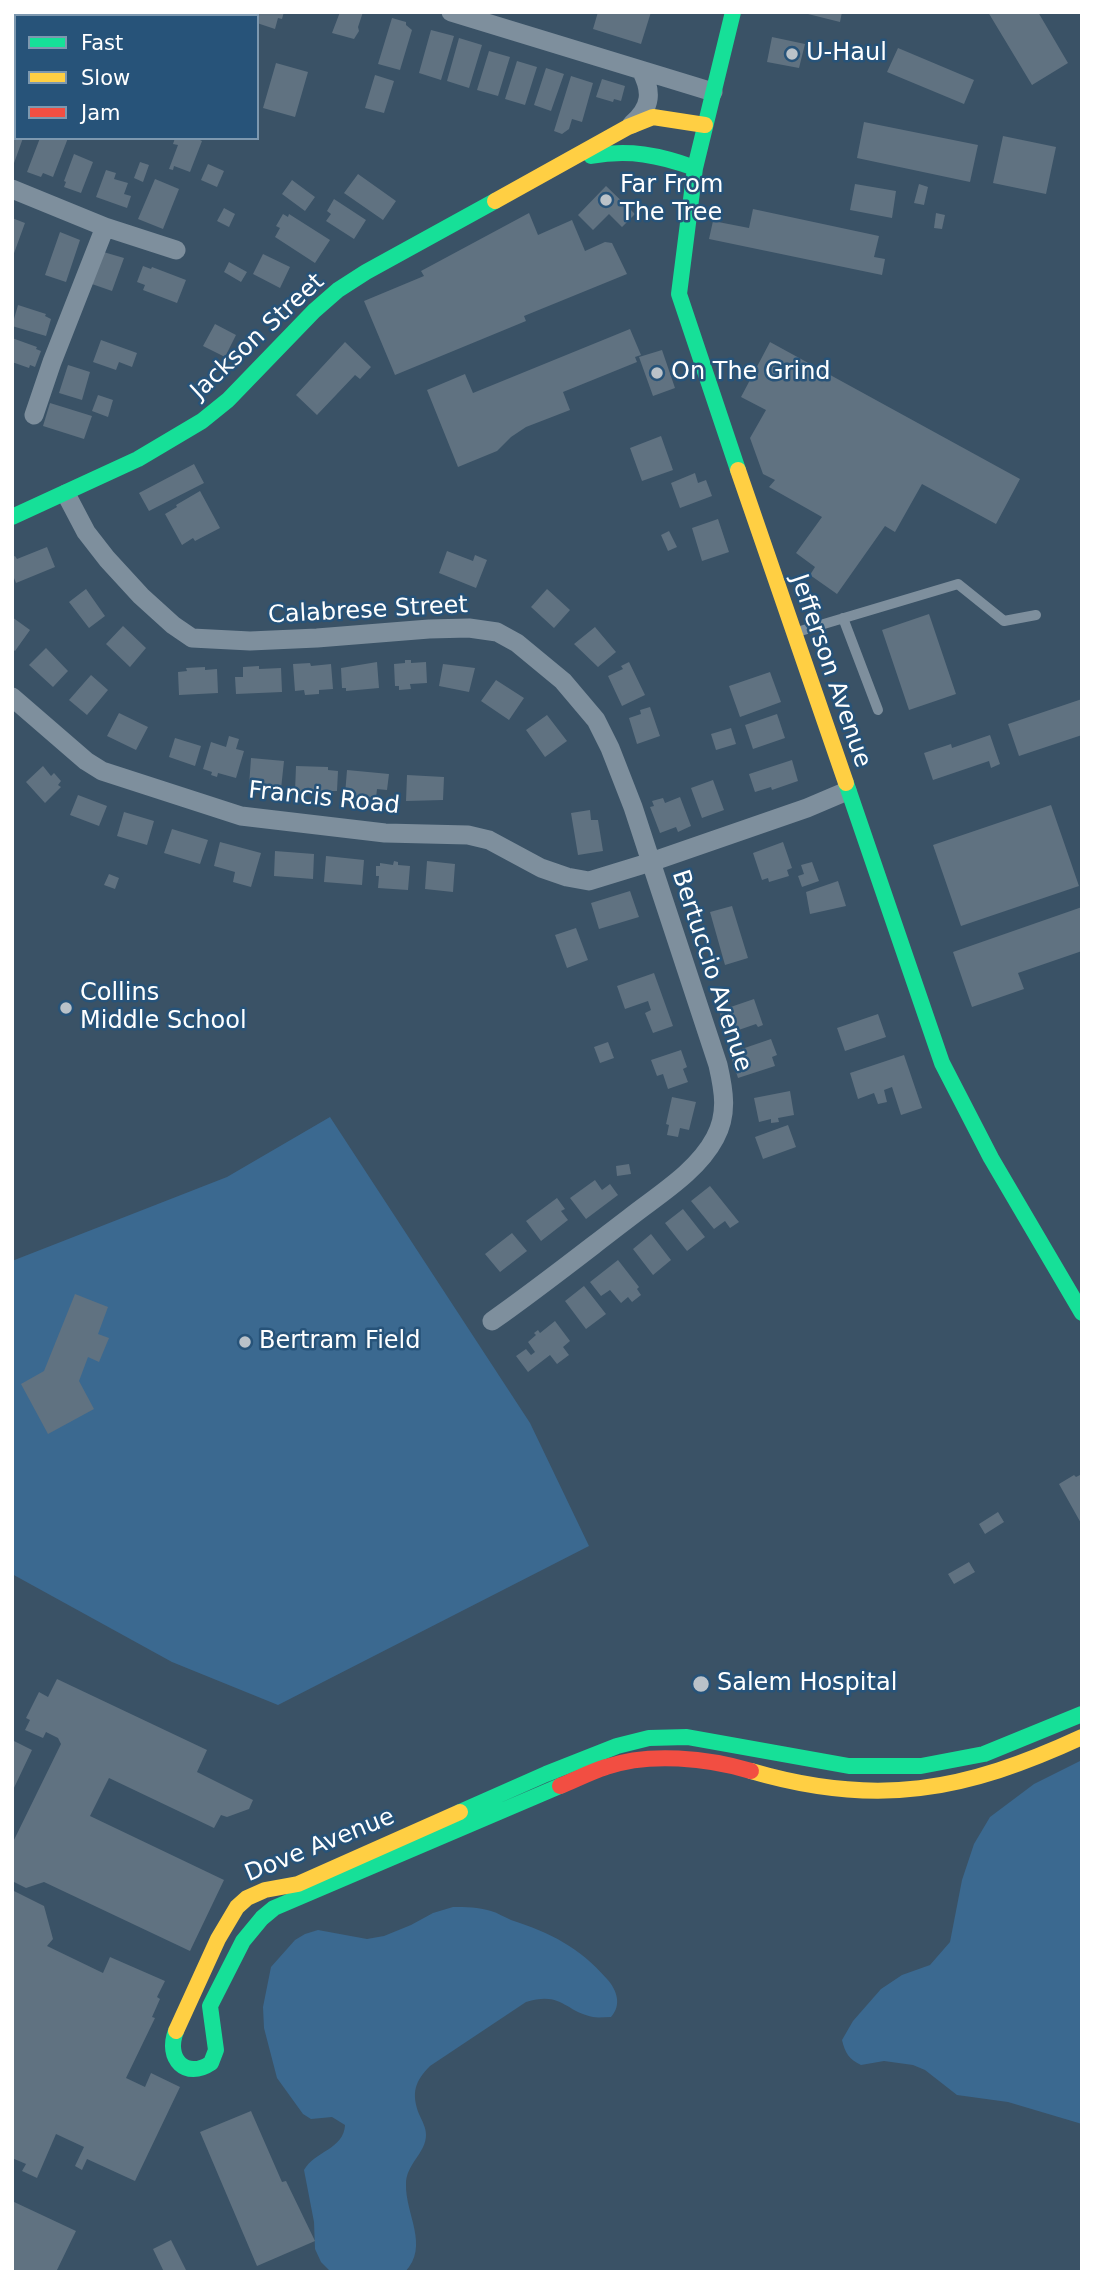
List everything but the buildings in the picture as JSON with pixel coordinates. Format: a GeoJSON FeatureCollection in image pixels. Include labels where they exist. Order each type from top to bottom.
{"type":"FeatureCollection","features":[{"type":"Feature","properties":{"kind":"main road","name":"Jefferson Avenue"},"geometry":{"type":"LineString","coordinates":[[733,12],[695,168],[679,294],[928,1024],[959,1101],[1082,1313]]}},
{"type":"Feature","properties":{"kind":"main road","name":"Jackson Street"},"geometry":{"type":"LineString","coordinates":[[12,517],[138,459],[202,421],[239,389],[314,311],[366,272],[628,127],[653,117],[705,125]]}},
{"type":"Feature","properties":{"kind":"main road","name":"Jackson Street"},"geometry":{"type":"LineString","coordinates":[[568,162],[609,152],[634,150],[658,154],[695,168]]}},
{"type":"Feature","properties":{"kind":"main road","name":"Dove Avenue"},"geometry":{"type":"LineString","coordinates":[[1082,1714],[984,1754],[921,1766],[849,1766],[687,1737],[634,1741],[546,1774],[298,1884],[257,1892],[245,1899],[230,1916],[176,2030],[171,2047],[176,2061],[189,2068],[201,2069],[210,2064],[216,2053],[209,2016],[210,2006],[240,1942],[249,1930],[274,1909],[375,1863],[608,1766],[652,1758],[694,1759],[730,1765],[785,1780],[866,1792],[939,1789],[1028,1762],[1082,1738]]}},
{"type":"Feature","properties":{"kind":"street"},"geometry":{"type":"LineString","coordinates":[[451,12],[713,92]]}},
{"type":"Feature","properties":{"kind":"street"},"geometry":{"type":"LineString","coordinates":[[628,127],[641,116],[650,96],[641,70]]}},
{"type":"Feature","properties":{"kind":"street"},"geometry":{"type":"LineString","coordinates":[[12,190],[105,227],[176,250]]}},
{"type":"Feature","properties":{"kind":"street"},"geometry":{"type":"LineString","coordinates":[[34,415],[105,227]]}},
{"type":"Feature","properties":{"kind":"street","name":"Calabrese Street"},"geometry":{"type":"LineString","coordinates":[[66,494],[86,531],[107,559],[141,596],[192,638],[250,641],[469,628],[497,632],[517,643],[563,681],[596,720],[633,807],[650,862]]}},
{"type":"Feature","properties":{"kind":"street","name":"Francis Road"},"geometry":{"type":"LineString","coordinates":[[12,697],[86,761],[102,771],[241,816],[385,833],[468,835],[489,840],[541,868],[589,881],[650,862]]}},
{"type":"Feature","properties":{"kind":"street","name":"Bertuccio Avenue"},"geometry":{"type":"LineString","coordinates":[[492,1321],[544,1285],[673,1183],[699,1159],[715,1139],[723,1117],[724,1093],[718,1065],[650,862],[807,808],[847,791]]}},
{"type":"Feature","properties":{"kind":"lane"},"geometry":{"type":"LineString","coordinates":[[793,633],[958,584],[1004,621],[1036,615]]}},
{"type":"Feature","properties":{"kind":"lane"},"geometry":{"type":"LineString","coordinates":[[843,618],[878,710]]}},
{"type":"Feature","properties":{"kind":"lane"},"geometry":{"type":"LineString","coordinates":[[546,1774],[553,1790]]}},
{"type":"Feature","properties":{"kind":"shaded area","name":"Bertram Field"},"geometry":{"type":"Polygon","coordinates":[[[330,1117],[530,1423],[589,1546],[278,1705],[172,1662],[12,1574],[12,1261],[227,1177],[330,1117]]]}},
{"type":"Feature","properties":{"kind":"shaded area"},"geometry":{"type":"Polygon","coordinates":[[[1082,1760],[1082,2124],[1008,2102],[957,2095],[925,2070],[913,2065],[884,2061],[861,2065],[853,2060],[846,2052],[842,2040],[853,2021],[881,1989],[902,1975],[930,1965],[950,1942],[962,1880],[974,1844],[990,1817],[1034,1784],[1082,1760]]]}},
{"type":"Feature","properties":{"kind":"shaded area"},"geometry":{"type":"Polygon","coordinates":[[[453,1907],[491,1911],[563,1942],[586,1958],[610,1983],[616,1993],[616,2008],[611,2017],[597,2017],[583,2014],[555,2000],[538,1999],[526,2002],[430,2066],[418,2082],[415,2094],[425,2129],[425,2141],[409,2170],[406,2184],[416,2241],[412,2262],[405,2272],[331,2272],[321,2262],[315,2249],[314,2222],[304,2170],[340,2139],[345,2125],[332,2117],[311,2119],[303,2114],[277,2078],[264,2028],[263,2007],[271,1967],[295,1940],[305,1934],[318,1930],[367,1939],[384,1936],[433,1913],[453,1907]]]}},
{"type":"Feature","properties":{"kind":"traffic: fast"},"geometry":{"type":"LineString","coordinates":[[733,12],[695,168],[679,294],[738,470]]}},
{"type":"Feature","properties":{"kind":"traffic: fast"},"geometry":{"type":"LineString","coordinates":[[591,156],[644,154],[695,168]]}},
{"type":"Feature","properties":{"kind":"traffic: fast"},"geometry":{"type":"LineString","coordinates":[[12,517],[138,459],[202,421],[228,400],[314,311],[338,290],[495,201]]}},
{"type":"Feature","properties":{"kind":"traffic: fast"},"geometry":{"type":"LineString","coordinates":[[846,783],[942,1063],[991,1158],[1082,1313]]}},
{"type":"Feature","properties":{"kind":"traffic: fast"},"geometry":{"type":"LineString","coordinates":[[460,1812],[617,1746],[649,1738],[687,1737],[849,1766],[921,1766],[984,1754],[1082,1714]]}},
{"type":"Feature","properties":{"kind":"traffic: fast"},"geometry":{"type":"LineString","coordinates":[[176,2031],[173,2050],[180,2064],[193,2069],[211,2063],[216,2050],[210,2006],[243,1941],[274,1908],[560,1786]]}},
{"type":"Feature","properties":{"kind":"traffic: slow"},"geometry":{"type":"LineString","coordinates":[[495,201],[628,127],[653,117],[705,125]]}},
{"type":"Feature","properties":{"kind":"traffic: slow"},"geometry":{"type":"LineString","coordinates":[[738,470],[846,783]]}},
{"type":"Feature","properties":{"kind":"traffic: slow"},"geometry":{"type":"LineString","coordinates":[[751,1771],[839,1789],[880,1791],[920,1788],[999,1770],[1082,1737]]}},
{"type":"Feature","properties":{"kind":"traffic: slow"},"geometry":{"type":"LineString","coordinates":[[176,2031],[218,1939],[237,1907],[247,1898],[265,1890],[298,1884],[460,1812]]}},
{"type":"Feature","properties":{"kind":"traffic: jam"},"geometry":{"type":"LineString","coordinates":[[560,1786],[606,1767],[641,1759],[698,1760],[751,1771]]}},
{"type":"Feature","properties":{"kind":"place","name":"U-Haul"},"geometry":{"type":"Point","coordinates":[792,54]}},
{"type":"Feature","properties":{"kind":"place","name":"Far From The Tree"},"geometry":{"type":"Point","coordinates":[606,200]}},
{"type":"Feature","properties":{"kind":"place","name":"On The Grind"},"geometry":{"type":"Point","coordinates":[657,373]}},
{"type":"Feature","properties":{"kind":"place","name":"Collins Middle School"},"geometry":{"type":"Point","coordinates":[66,1008]}},
{"type":"Feature","properties":{"kind":"place","name":"Bertram Field"},"geometry":{"type":"Point","coordinates":[245,1342]}},
{"type":"Feature","properties":{"kind":"place","name":"Salem Hospital"},"geometry":{"type":"Point","coordinates":[701,1684]}}]}
